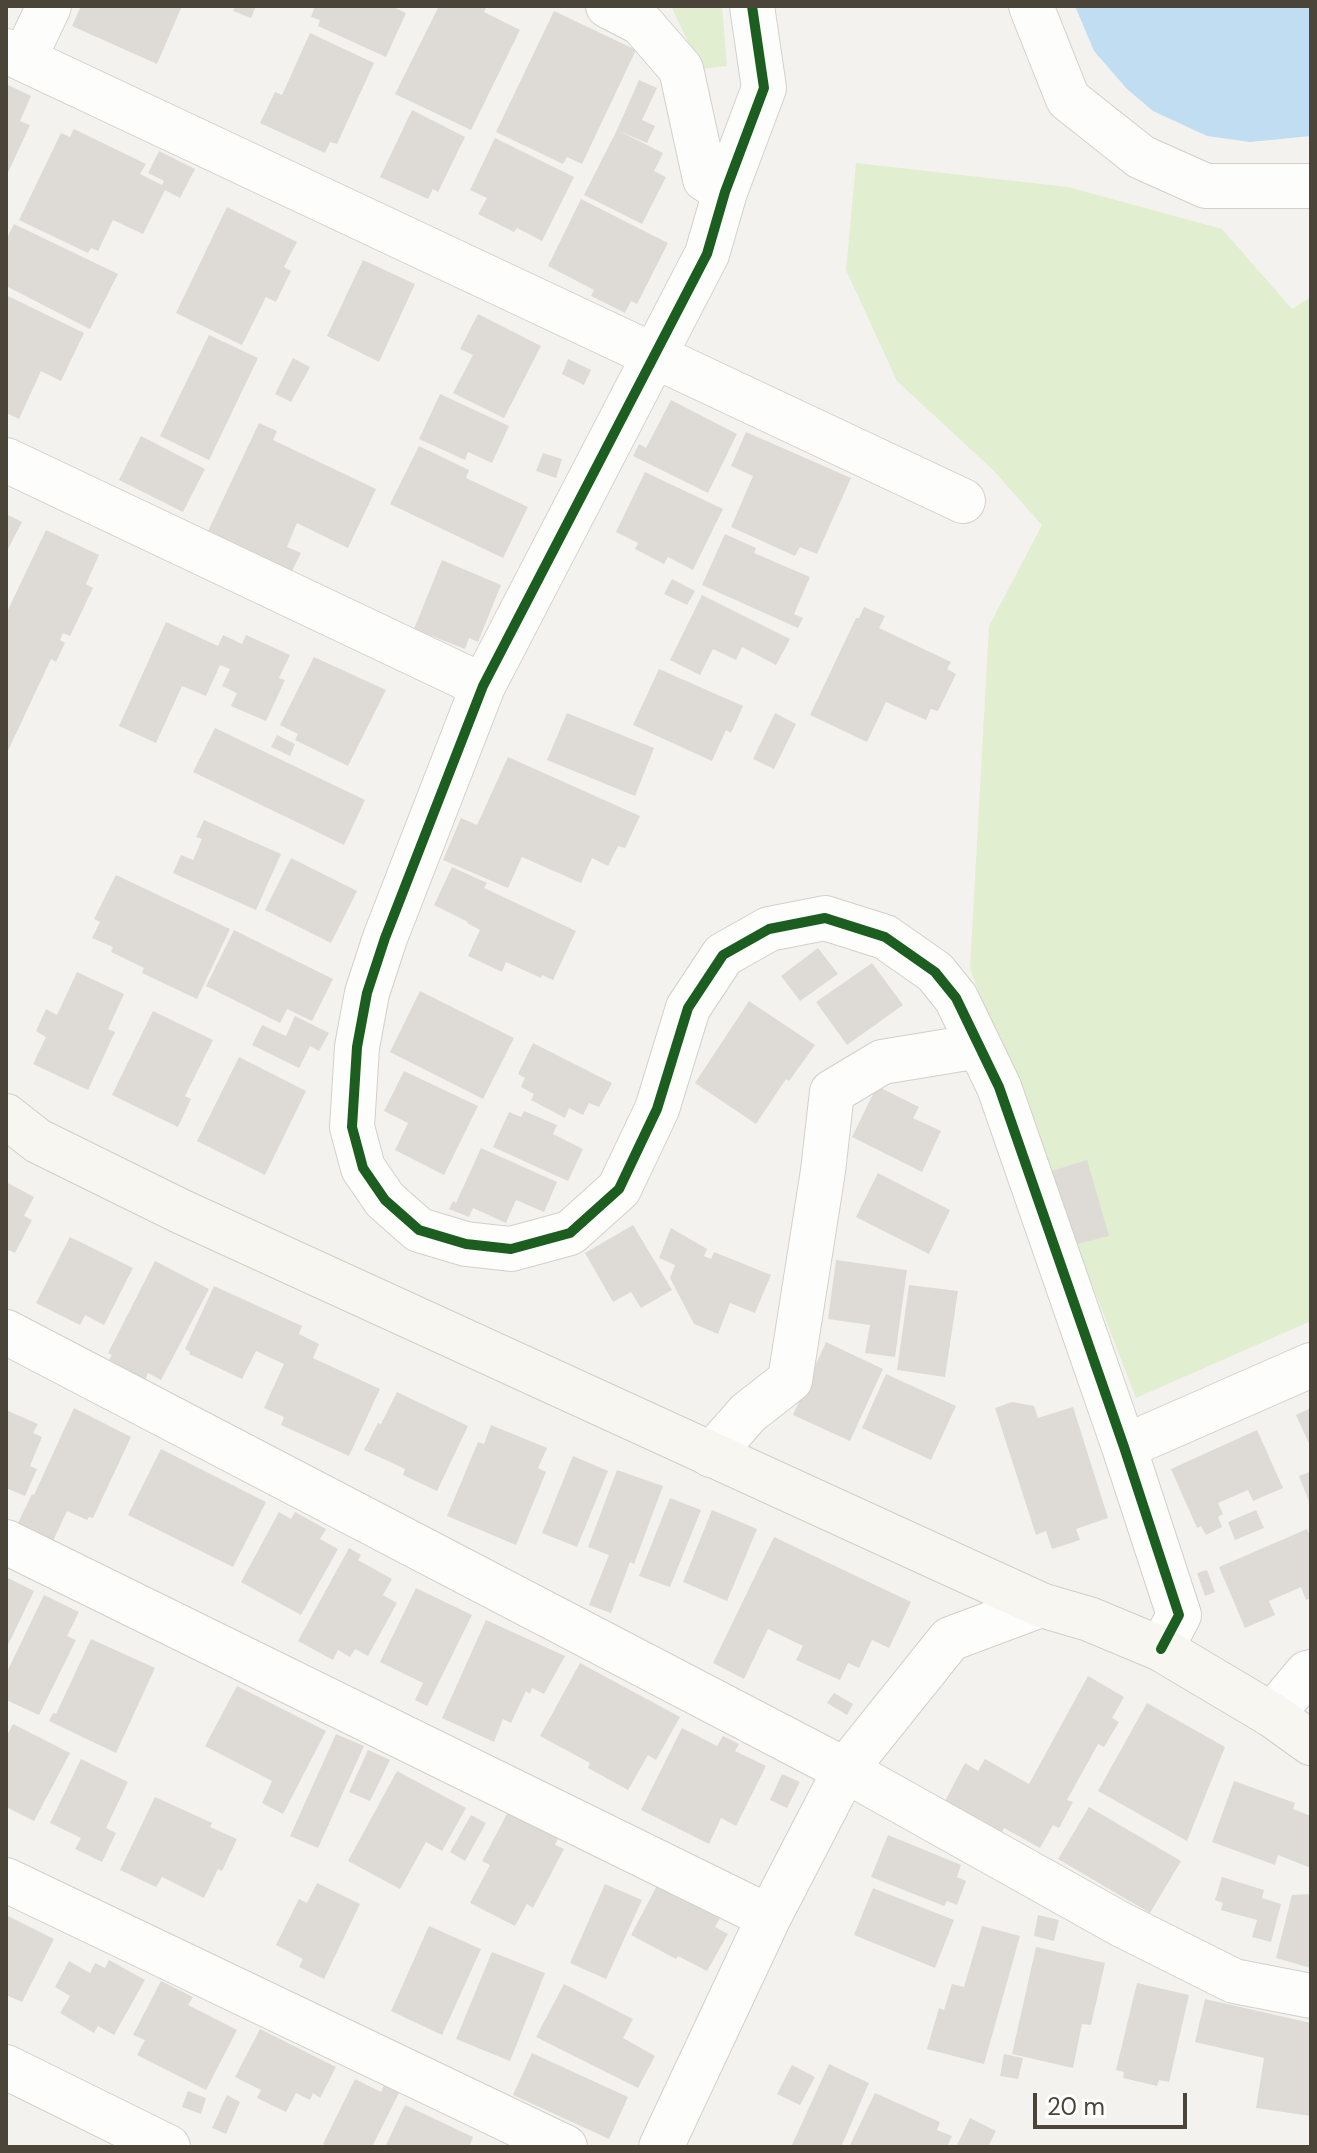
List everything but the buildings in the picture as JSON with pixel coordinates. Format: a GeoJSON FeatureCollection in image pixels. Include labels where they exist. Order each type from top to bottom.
{"type":"FeatureCollection","features":[{"type":"Feature","properties":{"kind":"street"},"geometry":{"type":"LineString","coordinates":[[49,6],[15,55],[963,501]]}},
{"type":"Feature","properties":{"kind":"street"},"geometry":{"type":"LineString","coordinates":[[608,6],[641,23],[681,69],[705,179],[725,192]]}},
{"type":"Feature","properties":{"kind":"street"},"geometry":{"type":"LineString","coordinates":[[752,6],[764,88],[725,192],[707,254],[483,686],[385,938],[367,993],[357,1047],[352,1127],[363,1168],[385,1200],[419,1230],[466,1244],[511,1249],[570,1233],[619,1189],[657,1109],[688,1008],[723,955],[769,929],[825,918],[885,937],[935,972],[956,998],[999,1087],[1179,1615],[1161,1649]]}},
{"type":"Feature","properties":{"kind":"street"},"geometry":{"type":"LineString","coordinates":[[1031,6],[1068,99],[1141,157],[1206,186],[1311,186]]}},
{"type":"Feature","properties":{"kind":"street"},"geometry":{"type":"LineString","coordinates":[[6,460],[483,686]]}},
{"type":"Feature","properties":{"kind":"street"},"geometry":{"type":"LineString","coordinates":[[711,1455],[748,1413],[790,1380],[821,1186],[832,1092],[882,1062],[979,1046]]}},
{"type":"Feature","properties":{"kind":"street"},"geometry":{"type":"LineString","coordinates":[[6,1116],[38,1141],[180,1211],[1041,1605],[1089,1619],[1161,1649],[1272,1715],[1311,1743]]}},
{"type":"Feature","properties":{"kind":"street"},"geometry":{"type":"LineString","coordinates":[[6,1332],[845,1770],[1122,1925],[1234,1981],[1311,1996]]}},
{"type":"Feature","properties":{"kind":"street"},"geometry":{"type":"LineString","coordinates":[[1124,1447],[1311,1365]]}},
{"type":"Feature","properties":{"kind":"street"},"geometry":{"type":"LineString","coordinates":[[6,1542],[769,1917]]}},
{"type":"Feature","properties":{"kind":"street"},"geometry":{"type":"LineString","coordinates":[[661,2147],[769,1917],[845,1770],[950,1639],[1041,1605]]}},
{"type":"Feature","properties":{"kind":"street"},"geometry":{"type":"LineString","coordinates":[[1272,1715],[1311,1672]]}},
{"type":"Feature","properties":{"kind":"street"},"geometry":{"type":"LineString","coordinates":[[6,1880],[565,2147]]}},
{"type":"Feature","properties":{"kind":"street"},"geometry":{"type":"LineString","coordinates":[[6,2067],[168,2147]]}},
{"type":"Feature","properties":{"kind":"green space"},"geometry":{"type":"Polygon","coordinates":[[[671,6],[722,6],[727,66],[701,69],[671,6]]]}},
{"type":"Feature","properties":{"kind":"green space"},"geometry":{"type":"Polygon","coordinates":[[[856,163],[1068,187],[1222,229],[1292,309],[1311,297],[1311,1321],[1136,1398],[970,969],[989,626],[1042,525],[993,470],[897,381],[846,270],[856,163]]]}},
{"type":"Feature","properties":{"kind":"water"},"geometry":{"type":"Polygon","coordinates":[[[1075,6],[1311,6],[1311,136],[1250,142],[1207,136],[1153,111],[1127,89],[1094,51],[1075,6]]]}},
{"type":"Feature","properties":{"kind":"cycle path"},"geometry":{"type":"LineString","coordinates":[[752,6],[764,88],[725,192],[707,254],[483,686],[385,938],[367,993],[357,1047],[352,1127],[363,1168],[385,1200],[419,1230],[466,1244],[511,1249],[570,1233],[619,1189],[657,1109],[688,1008],[723,955],[769,929],[825,918],[885,937],[935,972],[956,998],[999,1087],[1179,1615],[1161,1649]]}}]}
